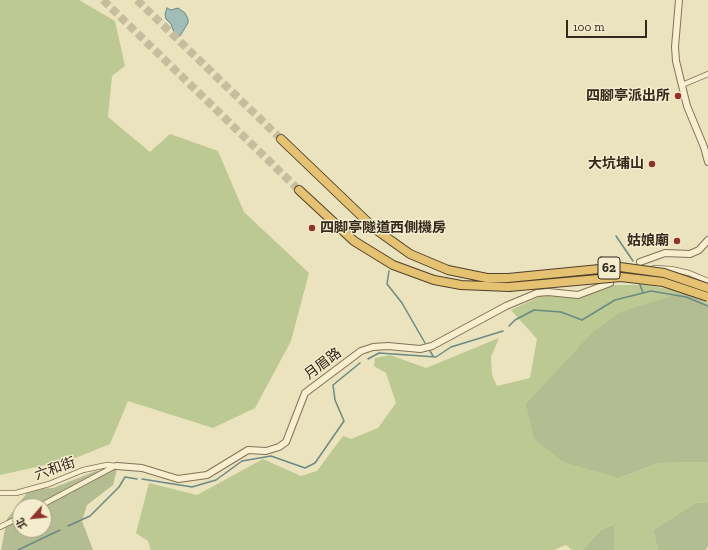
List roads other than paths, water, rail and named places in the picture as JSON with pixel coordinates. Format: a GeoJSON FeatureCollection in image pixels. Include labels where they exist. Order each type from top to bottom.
{"type":"FeatureCollection","features":[{"type":"Feature","properties":{"kind":"highway","name":"62"},"geometry":{"type":"LineString","coordinates":[[281,139],[375,229],[410,254],[454,272],[487,278],[508,278],[620,267],[664,273],[708,288]]}},
{"type":"Feature","properties":{"kind":"highway","name":"62"},"geometry":{"type":"LineString","coordinates":[[299,190],[354,241],[393,265],[434,280],[461,285],[509,287],[621,277],[663,282],[708,297]]}},
{"type":"Feature","properties":{"kind":"street"},"geometry":{"type":"LineString","coordinates":[[679,0],[675,47],[687,106],[704,147],[708,162]]}},
{"type":"Feature","properties":{"kind":"street"},"geometry":{"type":"LineString","coordinates":[[682,85],[708,74]]}},
{"type":"Feature","properties":{"kind":"street"},"geometry":{"type":"LineString","coordinates":[[640,262],[665,253],[690,254],[699,250],[708,240]]}},
{"type":"Feature","properties":{"kind":"street"},"geometry":{"type":"LineString","coordinates":[[634,266],[671,269],[689,273],[708,281]]}},
{"type":"Feature","properties":{"kind":"street","name":"月眉路"},"geometry":{"type":"LineString","coordinates":[[117,466],[142,468],[178,479],[207,475],[248,450],[266,451],[279,447],[286,442],[305,393],[361,351],[373,347],[388,346],[420,349],[432,346],[506,306],[537,293],[548,292],[578,295],[610,283]]}},
{"type":"Feature","properties":{"kind":"street","name":"六和街"},"geometry":{"type":"LineString","coordinates":[[0,493],[16,493],[48,484],[83,470],[107,465],[117,466]]}},
{"type":"Feature","properties":{"kind":"street"},"geometry":{"type":"LineString","coordinates":[[52,500],[117,466]]}},
{"type":"Feature","properties":{"kind":"street"},"geometry":{"type":"LineString","coordinates":[[0,527],[12,521]]}},
{"type":"Feature","properties":{"kind":"water"},"geometry":{"type":"Polygon","coordinates":[[[167,8],[171,10],[178,8],[185,13],[188,19],[188,23],[180,36],[177,37],[175,35],[171,24],[166,19],[165,14],[167,8]]]}},
{"type":"Feature","properties":{"kind":"waterway"},"geometry":{"type":"LineString","coordinates":[[616,236],[633,261]]}},
{"type":"Feature","properties":{"kind":"waterway"},"geometry":{"type":"LineString","coordinates":[[389,271],[387,284],[402,303],[425,343]]}},
{"type":"Feature","properties":{"kind":"waterway"},"geometry":{"type":"LineString","coordinates":[[639,282],[643,293]]}},
{"type":"Feature","properties":{"kind":"waterway"},"geometry":{"type":"LineString","coordinates":[[509,326],[515,320],[534,310],[561,312],[582,320],[615,300],[651,291],[686,297],[708,306]]}},
{"type":"Feature","properties":{"kind":"waterway"},"geometry":{"type":"LineString","coordinates":[[368,359],[379,353],[436,357],[451,347],[503,331]]}},
{"type":"Feature","properties":{"kind":"waterway"},"geometry":{"type":"LineString","coordinates":[[430,351],[433,356]]}},
{"type":"Feature","properties":{"kind":"waterway"},"geometry":{"type":"LineString","coordinates":[[142,479],[192,487],[216,480],[242,461],[271,456],[305,468],[315,463],[344,421],[335,400],[333,385],[360,363]]}},
{"type":"Feature","properties":{"kind":"waterway"},"geometry":{"type":"LineString","coordinates":[[68,526],[90,516],[119,487],[125,477],[137,479]]}},
{"type":"Feature","properties":{"kind":"waterway"},"geometry":{"type":"LineString","coordinates":[[18,550],[60,530]]}},
{"type":"Feature","properties":{"kind":"tunnel"},"geometry":{"type":"LineString","coordinates":[[103,0],[299,190]]}},
{"type":"Feature","properties":{"kind":"tunnel"},"geometry":{"type":"LineString","coordinates":[[137,0],[281,139]]}},
{"type":"Feature","properties":{"kind":"place","name":"四腳亭派出所"},"geometry":{"type":"Point","coordinates":[678,96]}},
{"type":"Feature","properties":{"kind":"place","name":"大坑埔山"},"geometry":{"type":"Point","coordinates":[652,164]}},
{"type":"Feature","properties":{"kind":"place","name":"四脚亭隧道西側機房"},"geometry":{"type":"Point","coordinates":[312,228]}},
{"type":"Feature","properties":{"kind":"place","name":"姑娘廟"},"geometry":{"type":"Point","coordinates":[677,241]}}]}
